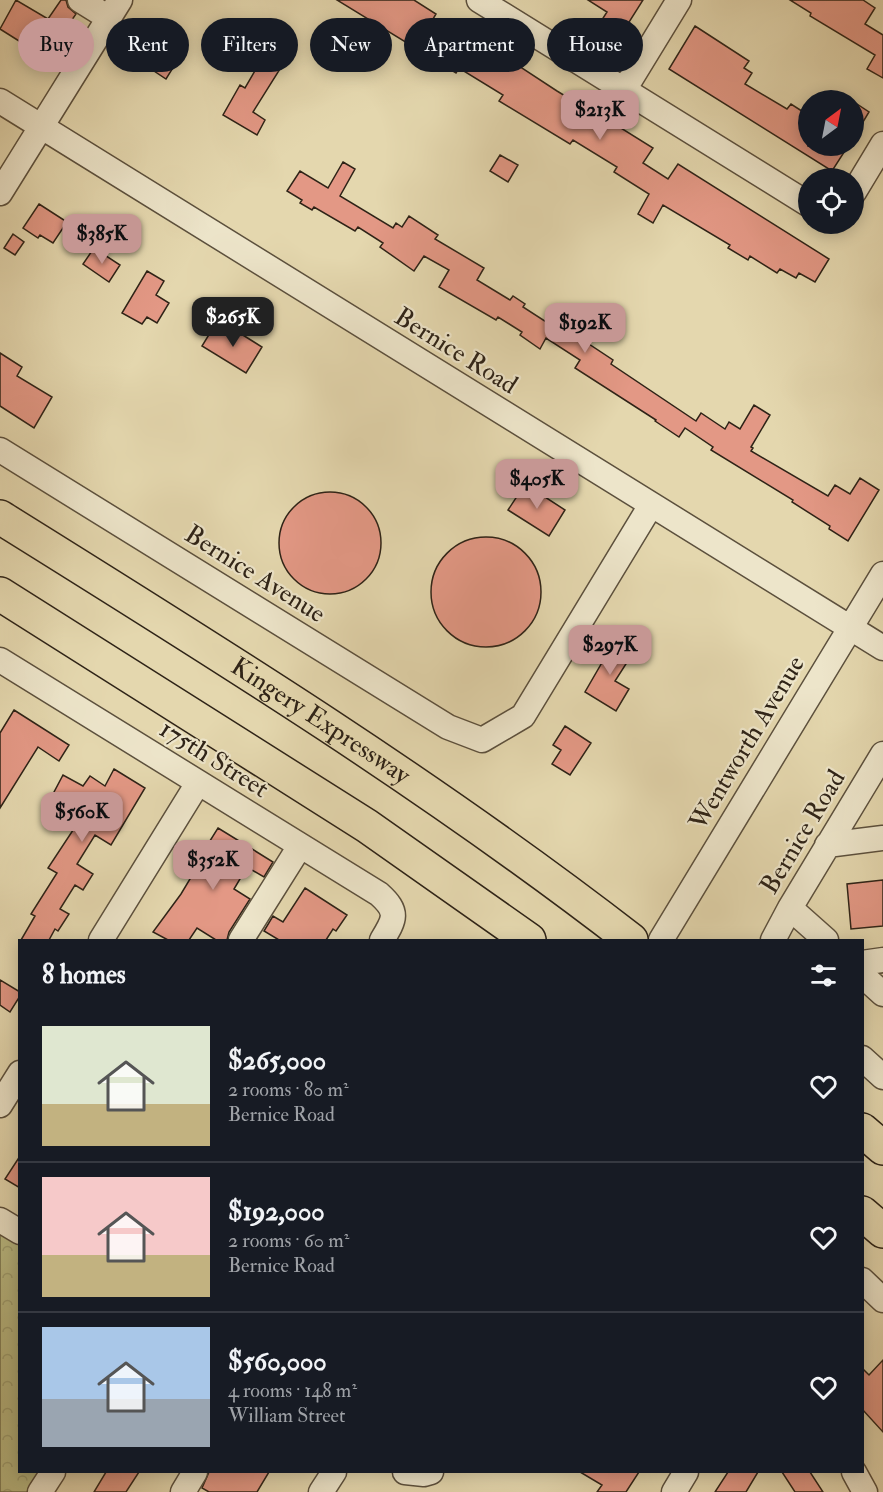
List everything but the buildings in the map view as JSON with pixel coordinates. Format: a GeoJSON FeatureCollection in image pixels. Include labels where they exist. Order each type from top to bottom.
{"type":"FeatureCollection","features":[{"type":"Feature","properties":{"kind":"highway","name":"Kingery Expressway"},"geometry":{"type":"LineString","coordinates":[[0,518],[179,629],[383,762],[630,939]]}},
{"type":"Feature","properties":{"kind":"highway"},"geometry":{"type":"LineString","coordinates":[[0,594],[366,826],[528,939]]}},
{"type":"Feature","properties":{"kind":"highway"},"geometry":{"type":"LineString","coordinates":[[864,1132],[883,1148]]}},
{"type":"Feature","properties":{"kind":"highway"},"geometry":{"type":"LineString","coordinates":[[864,1215],[883,1231]]}},
{"type":"Feature","properties":{"kind":"street"},"geometry":{"type":"LineString","coordinates":[[0,193],[114,9],[80,0]]}},
{"type":"Feature","properties":{"kind":"street"},"geometry":{"type":"LineString","coordinates":[[479,0],[798,198]]}},
{"type":"Feature","properties":{"kind":"street"},"geometry":{"type":"LineString","coordinates":[[624,90],[679,0]]}},
{"type":"Feature","properties":{"kind":"street","name":"Bernice Road"},"geometry":{"type":"LineString","coordinates":[[0,101],[883,648]]}},
{"type":"Feature","properties":{"kind":"street"},"geometry":{"type":"LineString","coordinates":[[864,175],[883,144]]}},
{"type":"Feature","properties":{"kind":"street","name":"Bernice Avenue"},"geometry":{"type":"LineString","coordinates":[[0,450],[448,727],[482,740],[523,716],[651,505]]}},
{"type":"Feature","properties":{"kind":"street","name":"Wentworth Avenue"},"geometry":{"type":"LineString","coordinates":[[662,939],[883,574]]}},
{"type":"Feature","properties":{"kind":"street","name":"175th Street"},"geometry":{"type":"LineString","coordinates":[[0,660],[379,894],[390,904],[394,912],[393,920],[383,939]]}},
{"type":"Feature","properties":{"kind":"street","name":"Bernice Road"},"geometry":{"type":"LineString","coordinates":[[774,939],[827,845],[883,754]]}},
{"type":"Feature","properties":{"kind":"street"},"geometry":{"type":"LineString","coordinates":[[102,939],[198,783]]}},
{"type":"Feature","properties":{"kind":"street"},"geometry":{"type":"LineString","coordinates":[[827,845],[883,838]]}},
{"type":"Feature","properties":{"kind":"street"},"geometry":{"type":"LineString","coordinates":[[242,939],[300,846]]}},
{"type":"Feature","properties":{"kind":"street"},"geometry":{"type":"LineString","coordinates":[[790,908],[825,939]]}},
{"type":"Feature","properties":{"kind":"street"},"geometry":{"type":"LineString","coordinates":[[864,963],[883,960]]}},
{"type":"Feature","properties":{"kind":"street"},"geometry":{"type":"LineString","coordinates":[[864,977],[883,994]]}},
{"type":"Feature","properties":{"kind":"street"},"geometry":{"type":"LineString","coordinates":[[864,1060],[883,1077]]}},
{"type":"Feature","properties":{"kind":"street"},"geometry":{"type":"LineString","coordinates":[[0,1105],[18,1076]]}},
{"type":"Feature","properties":{"kind":"street"},"geometry":{"type":"LineString","coordinates":[[0,1220],[18,1231]]}},
{"type":"Feature","properties":{"kind":"street"},"geometry":{"type":"LineString","coordinates":[[864,1282],[883,1300]]}},
{"type":"Feature","properties":{"kind":"street"},"geometry":{"type":"LineString","coordinates":[[40,1492],[52,1473]]}},
{"type":"Feature","properties":{"kind":"street"},"geometry":{"type":"LineString","coordinates":[[183,1492],[194,1473]]}},
{"type":"Feature","properties":{"kind":"street"},"geometry":{"type":"LineString","coordinates":[[321,1492],[333,1473]]}},
{"type":"Feature","properties":{"kind":"street"},"geometry":{"type":"LineString","coordinates":[[410,1473],[428,1473]]}},
{"type":"Feature","properties":{"kind":"street"},"geometry":{"type":"LineString","coordinates":[[674,1492],[685,1473]]}},
{"type":"Feature","properties":{"kind":"street"},"geometry":{"type":"LineString","coordinates":[[855,1473],[865,1492]]}},
{"type":"Feature","properties":{"kind":"green space"},"geometry":{"type":"Polygon","coordinates":[[[0,1232],[18,1243],[18,1473],[39,1473],[27,1492],[0,1492],[0,1232]]]}}]}
